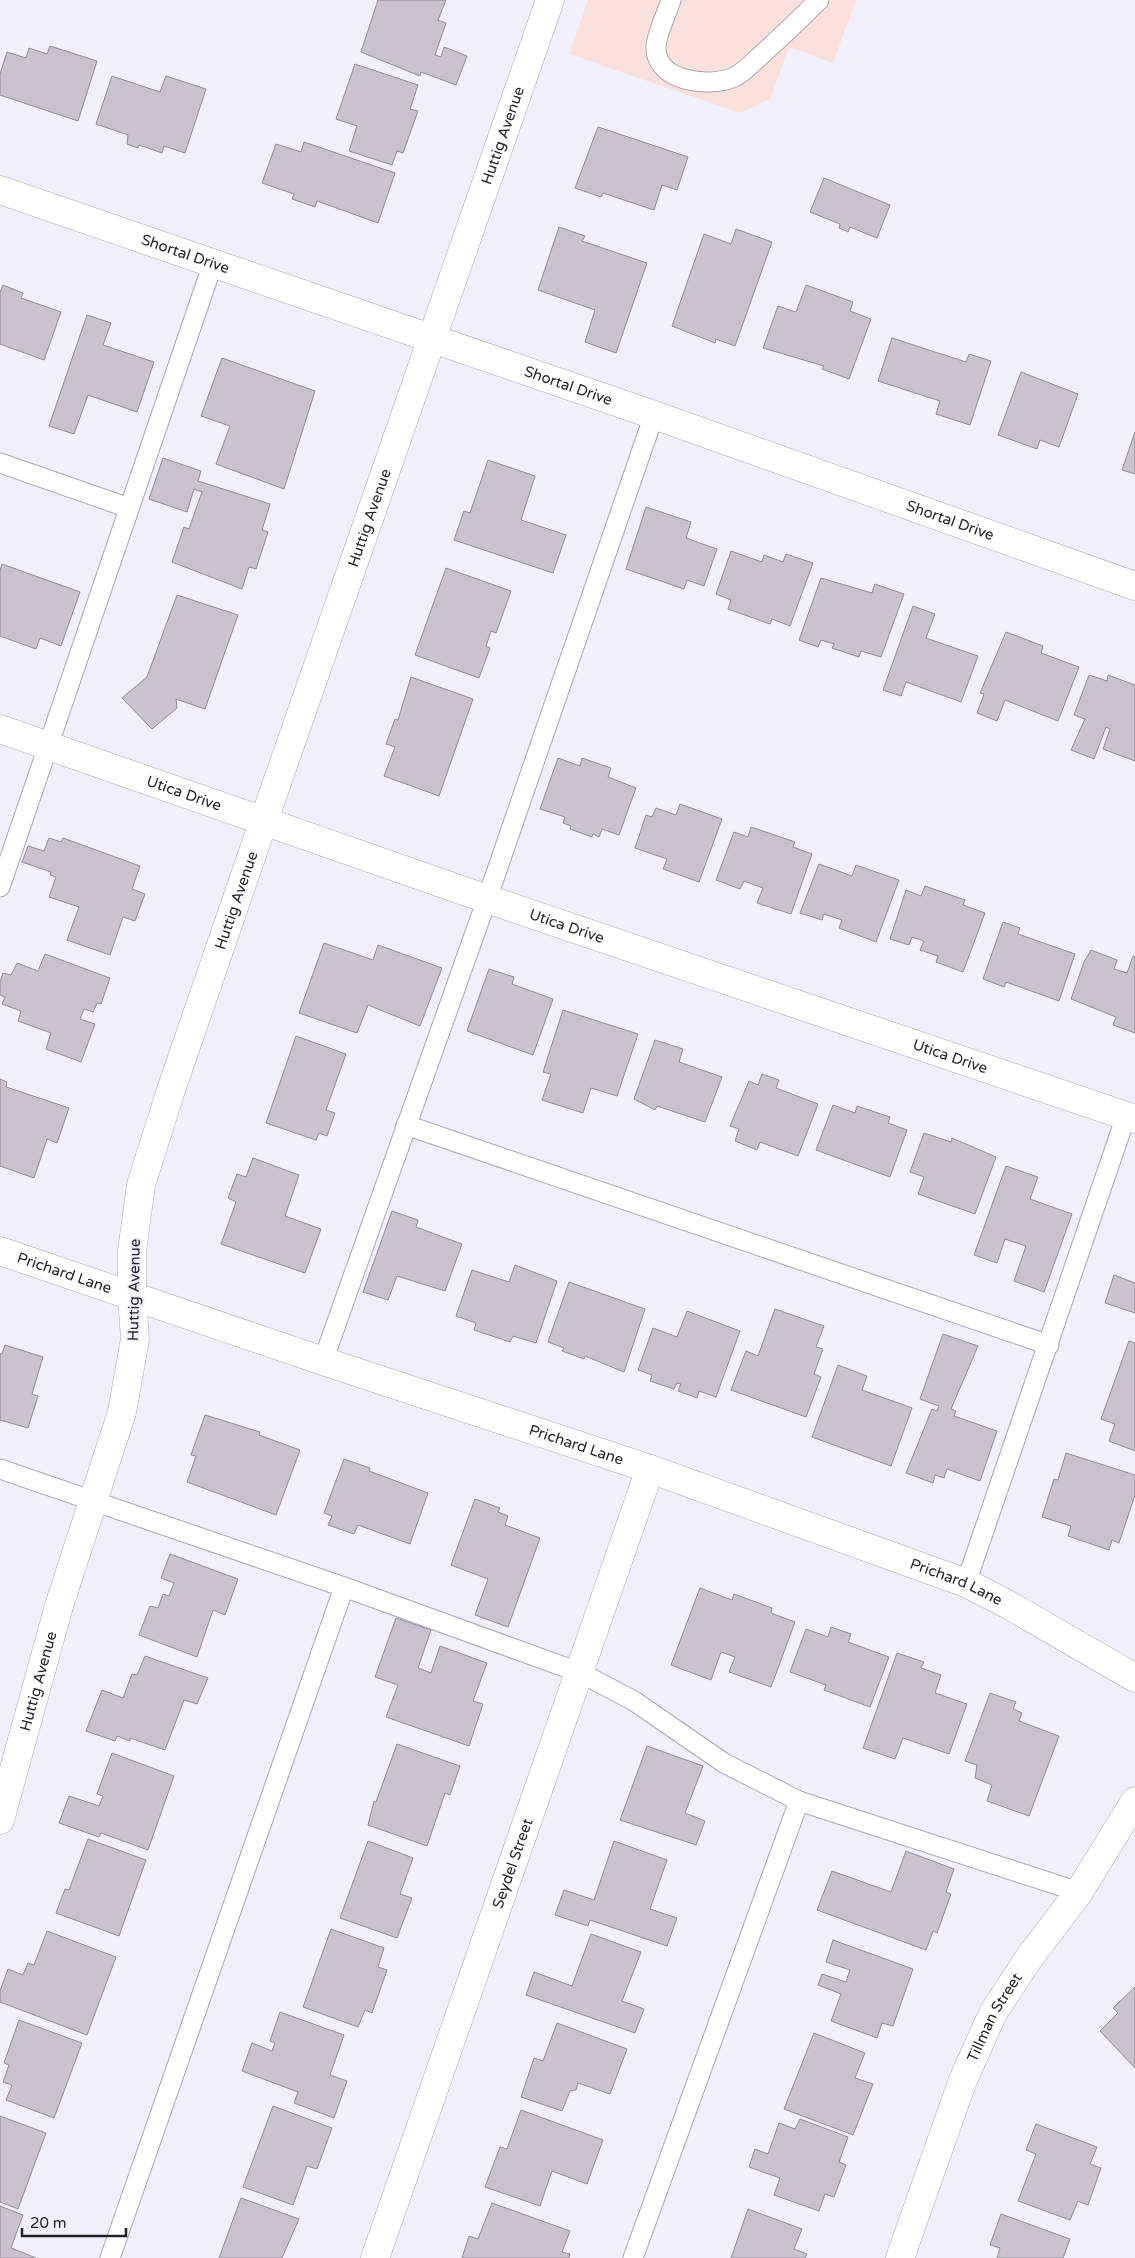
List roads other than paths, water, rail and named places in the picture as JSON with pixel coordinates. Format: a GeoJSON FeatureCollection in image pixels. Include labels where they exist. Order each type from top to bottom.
{"type":"FeatureCollection","features":[{"type":"Feature","properties":{"kind":"street","name":"Huttig Avenue"},"geometry":{"type":"LineString","coordinates":[[0,1820],[59,1606],[122,1412],[135,1339],[132,1297],[132,1251],[141,1185],[171,1090],[264,820],[550,0]]}},
{"type":"Feature","properties":{"kind":"street","name":"Shortal Drive"},"geometry":{"type":"LineString","coordinates":[[0,190],[654,415],[1135,586]]}},
{"type":"Feature","properties":{"kind":"street","name":"Utica Drive"},"geometry":{"type":"LineString","coordinates":[[0,729],[487,899],[1131,1117]]}},
{"type":"Feature","properties":{"kind":"street","name":"Prichard Lane"},"geometry":{"type":"LineString","coordinates":[[0,1251],[323,1362],[650,1470],[966,1583],[1007,1604],[1135,1678]]}},
{"type":"Feature","properties":{"kind":"street","name":"Seydel Street"},"geometry":{"type":"LineString","coordinates":[[374,2258],[581,1673],[650,1470]]}},
{"type":"Feature","properties":{"kind":"street","name":"Tillman Street"},"geometry":{"type":"LineString","coordinates":[[900,2258],[963,2080],[993,2013],[1029,1958],[1079,1892],[1135,1801]]}},
{"type":"Feature","properties":{"kind":"lane"},"geometry":{"type":"LineString","coordinates":[[671,0],[656,47],[662,67],[681,78],[708,82],[735,77],[819,0]]}},
{"type":"Feature","properties":{"kind":"lane"},"geometry":{"type":"LineString","coordinates":[[0,887],[213,263]]}},
{"type":"Feature","properties":{"kind":"lane"},"geometry":{"type":"LineString","coordinates":[[323,1362],[487,899],[654,415]]}},
{"type":"Feature","properties":{"kind":"lane"},"geometry":{"type":"LineString","coordinates":[[0,463],[129,508]]}},
{"type":"Feature","properties":{"kind":"lane"},"geometry":{"type":"LineString","coordinates":[[966,1583],[1131,1117]]}},
{"type":"Feature","properties":{"kind":"lane"},"geometry":{"type":"LineString","coordinates":[[406,1125],[1049,1345]]}},
{"type":"Feature","properties":{"kind":"lane"},"geometry":{"type":"LineString","coordinates":[[0,1469],[344,1586],[581,1673],[634,1701],[724,1763],[799,1801],[1079,1892]]}},
{"type":"Feature","properties":{"kind":"lane"},"geometry":{"type":"LineString","coordinates":[[110,2258],[344,1586]]}},
{"type":"Feature","properties":{"kind":"lane"},"geometry":{"type":"LineString","coordinates":[[633,2258],[799,1801]]}}]}
